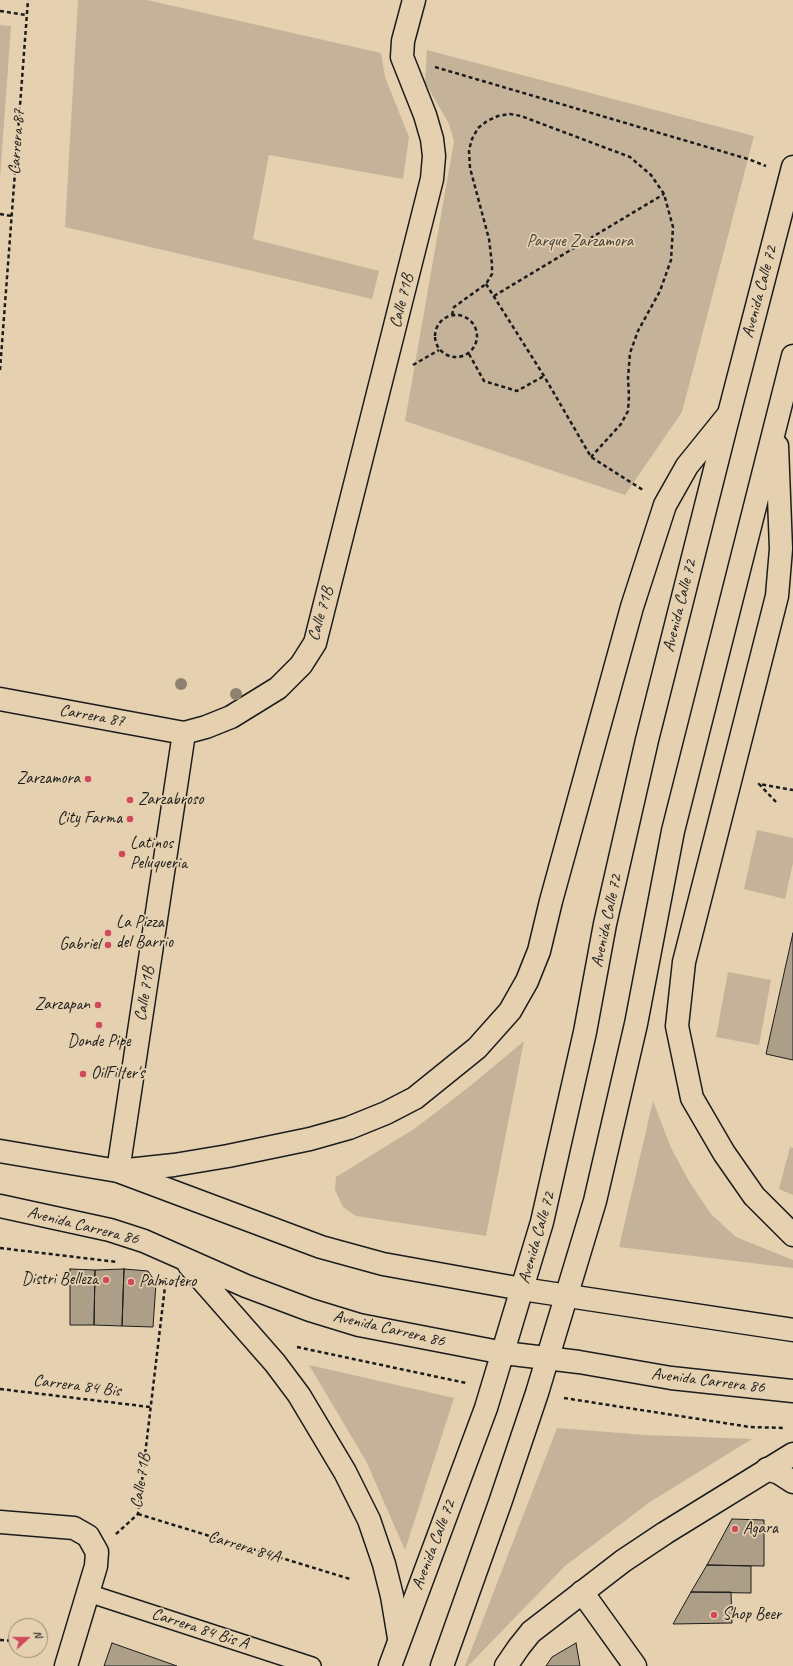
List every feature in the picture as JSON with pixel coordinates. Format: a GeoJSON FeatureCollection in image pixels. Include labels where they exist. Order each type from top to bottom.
{"type":"FeatureCollection","features":[{"type":"Feature","properties":{"kind":"main road","name":"Calle 71B"},"geometry":{"type":"LineString","coordinates":[[118,1171],[184,733],[206,728],[232,717],[278,688],[301,665],[315,643],[432,179],[434,156],[432,139],[402,57],[402,41],[414,0]]}},
{"type":"Feature","properties":{"kind":"main road","name":"Avenida Calle 72"},"geometry":{"type":"LineString","coordinates":[[390,1666],[399,1638],[486,1408],[504,1353],[542,1222],[555,1171],[585,1032],[605,924],[647,740],[792,171]]}},
{"type":"Feature","properties":{"kind":"main road"},"geometry":{"type":"LineString","coordinates":[[442,1666],[500,1503],[567,1296],[595,1201],[636,1024],[673,831],[793,356]]}},
{"type":"Feature","properties":{"kind":"main road"},"geometry":{"type":"LineString","coordinates":[[118,1171],[174,1165],[228,1156],[310,1139],[356,1126],[386,1113],[414,1098],[477,1048],[510,1011],[527,981],[539,951],[632,607],[664,505],[687,466],[729,414]]}},
{"type":"Feature","properties":{"kind":"main road"},"geometry":{"type":"LineString","coordinates":[[775,425],[781,549],[777,596],[684,962],[677,1026],[692,1098],[724,1153],[754,1196],[793,1235]]}},
{"type":"Feature","properties":{"kind":"main road","name":"Carrera 87"},"geometry":{"type":"LineString","coordinates":[[0,699],[184,733]]}},
{"type":"Feature","properties":{"kind":"main road"},"geometry":{"type":"LineString","coordinates":[[0,1151],[118,1171],[277,1231],[353,1256],[383,1264],[522,1290],[793,1330]]}},
{"type":"Feature","properties":{"kind":"main road","name":"Avenida Carrera 86"},"geometry":{"type":"LineString","coordinates":[[0,1206],[110,1230],[144,1241],[246,1286],[310,1310],[352,1323],[504,1353],[579,1362],[671,1378],[793,1391]]}},
{"type":"Feature","properties":{"kind":"main road"},"geometry":{"type":"LineString","coordinates":[[183,1258],[275,1363],[299,1395],[345,1472],[369,1520],[384,1564],[392,1596],[399,1638]]}},
{"type":"Feature","properties":{"kind":"main road"},"geometry":{"type":"LineString","coordinates":[[506,1666],[518,1647],[531,1632],[582,1592],[665,1532],[793,1454]]}},
{"type":"Feature","properties":{"kind":"main road"},"geometry":{"type":"LineString","coordinates":[[767,1469],[779,1473],[793,1482]]}},
{"type":"Feature","properties":{"kind":"main road"},"geometry":{"type":"LineString","coordinates":[[0,1522],[74,1528],[88,1536],[97,1552],[96,1566],[66,1666]]}},
{"type":"Feature","properties":{"kind":"main road"},"geometry":{"type":"LineString","coordinates":[[582,1592],[635,1666]]}},
{"type":"Feature","properties":{"kind":"lane","name":"Carrera 84 Bis A"},"geometry":{"type":"LineString","coordinates":[[88,1593],[312,1666]]}},
{"type":"Feature","properties":{"kind":"path","name":"Carrera 87"},"geometry":{"type":"LineString","coordinates":[[0,370],[1,332],[12,216],[28,0]]}},
{"type":"Feature","properties":{"kind":"path"},"geometry":{"type":"LineString","coordinates":[[0,11],[26,15]]}},
{"type":"Feature","properties":{"kind":"path"},"geometry":{"type":"LineString","coordinates":[[402,57],[792,171]]}},
{"type":"Feature","properties":{"kind":"path"},"geometry":{"type":"LineString","coordinates":[[452,315],[454,307],[486,284],[492,274],[489,239],[470,168],[469,150],[472,139],[478,128],[487,121],[498,116],[510,114],[522,116],[630,157],[651,175],[664,194],[673,227],[671,260],[660,291],[638,331],[630,353],[628,411],[622,424],[591,456]]}},
{"type":"Feature","properties":{"kind":"path"},"geometry":{"type":"LineString","coordinates":[[494,296],[664,194]]}},
{"type":"Feature","properties":{"kind":"path"},"geometry":{"type":"LineString","coordinates":[[0,214],[12,216]]}},
{"type":"Feature","properties":{"kind":"path"},"geometry":{"type":"LineString","coordinates":[[486,284],[544,376],[591,456],[664,505]]}},
{"type":"Feature","properties":{"kind":"path"},"geometry":{"type":"LineString","coordinates":[[452,315],[463,316],[473,323],[478,333],[476,345],[469,354],[459,358],[448,356],[439,350],[434,340],[435,329],[442,319],[452,315]]}},
{"type":"Feature","properties":{"kind":"path"},"geometry":{"type":"LineString","coordinates":[[469,354],[484,381],[517,391],[544,376]]}},
{"type":"Feature","properties":{"kind":"path"},"geometry":{"type":"LineString","coordinates":[[776,802],[759,784],[793,790]]}},
{"type":"Feature","properties":{"kind":"path"},"geometry":{"type":"LineString","coordinates":[[0,1248],[119,1262]]}},
{"type":"Feature","properties":{"kind":"path","name":"Calle 71B"},"geometry":{"type":"LineString","coordinates":[[97,1552],[138,1514],[166,1276],[172,1279]]}},
{"type":"Feature","properties":{"kind":"path"},"geometry":{"type":"LineString","coordinates":[[295,1346],[460,1382]]}},
{"type":"Feature","properties":{"kind":"path","name":"Carrera 84 Bis"},"geometry":{"type":"LineString","coordinates":[[0,1389],[151,1407]]}},
{"type":"Feature","properties":{"kind":"path"},"geometry":{"type":"LineString","coordinates":[[567,1398],[750,1427],[786,1428]]}},
{"type":"Feature","properties":{"kind":"path","name":"Carrera 84A"},"geometry":{"type":"LineString","coordinates":[[138,1514],[350,1579]]}},
{"type":"Feature","properties":{"kind":"green space"},"geometry":{"type":"Polygon","coordinates":[[[78,0],[147,0],[381,53],[385,77],[409,137],[403,179],[269,155],[253,239],[379,271],[372,299],[65,227],[78,0]]]}},
{"type":"Feature","properties":{"kind":"green space"},"geometry":{"type":"Polygon","coordinates":[[[0,25],[11,26],[0,178],[0,25]]]}},
{"type":"Feature","properties":{"kind":"green space","name":"Parque Zarzamora"},"geometry":{"type":"Polygon","coordinates":[[[427,50],[754,136],[682,412],[625,495],[405,421],[454,141],[449,124],[425,82],[427,50]]]}},
{"type":"Feature","properties":{"kind":"green space"},"geometry":{"type":"Polygon","coordinates":[[[757,830],[793,838],[793,863],[785,899],[744,889],[757,830]]]}},
{"type":"Feature","properties":{"kind":"green space"},"geometry":{"type":"Polygon","coordinates":[[[728,972],[771,980],[759,1045],[716,1037],[728,972]]]}},
{"type":"Feature","properties":{"kind":"green space"},"geometry":{"type":"Polygon","coordinates":[[[524,1041],[486,1236],[356,1216],[343,1207],[335,1190],[336,1177],[414,1129],[469,1087],[524,1041]]]}},
{"type":"Feature","properties":{"kind":"green space"},"geometry":{"type":"Polygon","coordinates":[[[653,1101],[671,1148],[690,1183],[711,1214],[736,1237],[793,1260],[793,1268],[619,1247],[653,1101]]]}},
{"type":"Feature","properties":{"kind":"green space"},"geometry":{"type":"Polygon","coordinates":[[[790,1147],[793,1148],[793,1195],[779,1189],[790,1147]]]}},
{"type":"Feature","properties":{"kind":"green space"},"geometry":{"type":"Polygon","coordinates":[[[309,1365],[454,1398],[405,1550],[366,1461],[309,1365]]]}},
{"type":"Feature","properties":{"kind":"green space"},"geometry":{"type":"Polygon","coordinates":[[[557,1428],[646,1435],[752,1439],[650,1502],[565,1566],[468,1666],[465,1666],[557,1428]]]}},
{"type":"Feature","properties":{"kind":"building"},"geometry":{"type":"Polygon","coordinates":[[[793,933],[793,1060],[766,1054],[793,933]]]}},
{"type":"Feature","properties":{"kind":"building"},"geometry":{"type":"Polygon","coordinates":[[[70,1269],[95,1270],[94,1325],[70,1325],[70,1269]]]}},
{"type":"Feature","properties":{"kind":"building"},"geometry":{"type":"Polygon","coordinates":[[[124,1269],[148,1271],[156,1283],[153,1327],[122,1326],[124,1269]]]}},
{"type":"Feature","properties":{"kind":"building"},"geometry":{"type":"Polygon","coordinates":[[[124,1269],[122,1326],[94,1325],[95,1270],[124,1269]]]}},
{"type":"Feature","properties":{"kind":"building"},"geometry":{"type":"Polygon","coordinates":[[[732,1519],[764,1520],[764,1566],[707,1565],[732,1519]]]}},
{"type":"Feature","properties":{"kind":"building"},"geometry":{"type":"Polygon","coordinates":[[[707,1565],[751,1566],[751,1593],[691,1592],[707,1565]]]}},
{"type":"Feature","properties":{"kind":"building"},"geometry":{"type":"Polygon","coordinates":[[[691,1592],[731,1592],[732,1623],[673,1624],[691,1592]]]}},
{"type":"Feature","properties":{"kind":"building"},"geometry":{"type":"Polygon","coordinates":[[[112,1643],[177,1666],[104,1666],[112,1643]]]}},
{"type":"Feature","properties":{"kind":"building"},"geometry":{"type":"Polygon","coordinates":[[[576,1643],[580,1666],[546,1666],[552,1657],[576,1643]]]}},
{"type":"Feature","properties":{"kind":"place","name":"Zarzamora"},"geometry":{"type":"Point","coordinates":[88,779]}},
{"type":"Feature","properties":{"kind":"place","name":"Zarzabroso"},"geometry":{"type":"Point","coordinates":[130,800]}},
{"type":"Feature","properties":{"kind":"place","name":"City Farma"},"geometry":{"type":"Point","coordinates":[130,819]}},
{"type":"Feature","properties":{"kind":"place","name":"Latinos Peluqueria"},"geometry":{"type":"Point","coordinates":[122,854]}},
{"type":"Feature","properties":{"kind":"place","name":"La Pizza del Barrio"},"geometry":{"type":"Point","coordinates":[108,933]}},
{"type":"Feature","properties":{"kind":"place","name":"Gabriel"},"geometry":{"type":"Point","coordinates":[108,945]}},
{"type":"Feature","properties":{"kind":"place","name":"Zarzapan"},"geometry":{"type":"Point","coordinates":[98,1005]}},
{"type":"Feature","properties":{"kind":"place","name":"Donde Pipe"},"geometry":{"type":"Point","coordinates":[99,1025]}},
{"type":"Feature","properties":{"kind":"place","name":"OilFilter's"},"geometry":{"type":"Point","coordinates":[83,1074]}},
{"type":"Feature","properties":{"kind":"place","name":"Distri Belleza"},"geometry":{"type":"Point","coordinates":[106,1280]}},
{"type":"Feature","properties":{"kind":"place","name":"Palmotero"},"geometry":{"type":"Point","coordinates":[131,1282]}},
{"type":"Feature","properties":{"kind":"place","name":"Agara"},"geometry":{"type":"Point","coordinates":[735,1529]}},
{"type":"Feature","properties":{"kind":"place","name":"Shop Beer"},"geometry":{"type":"Point","coordinates":[714,1615]}}]}
